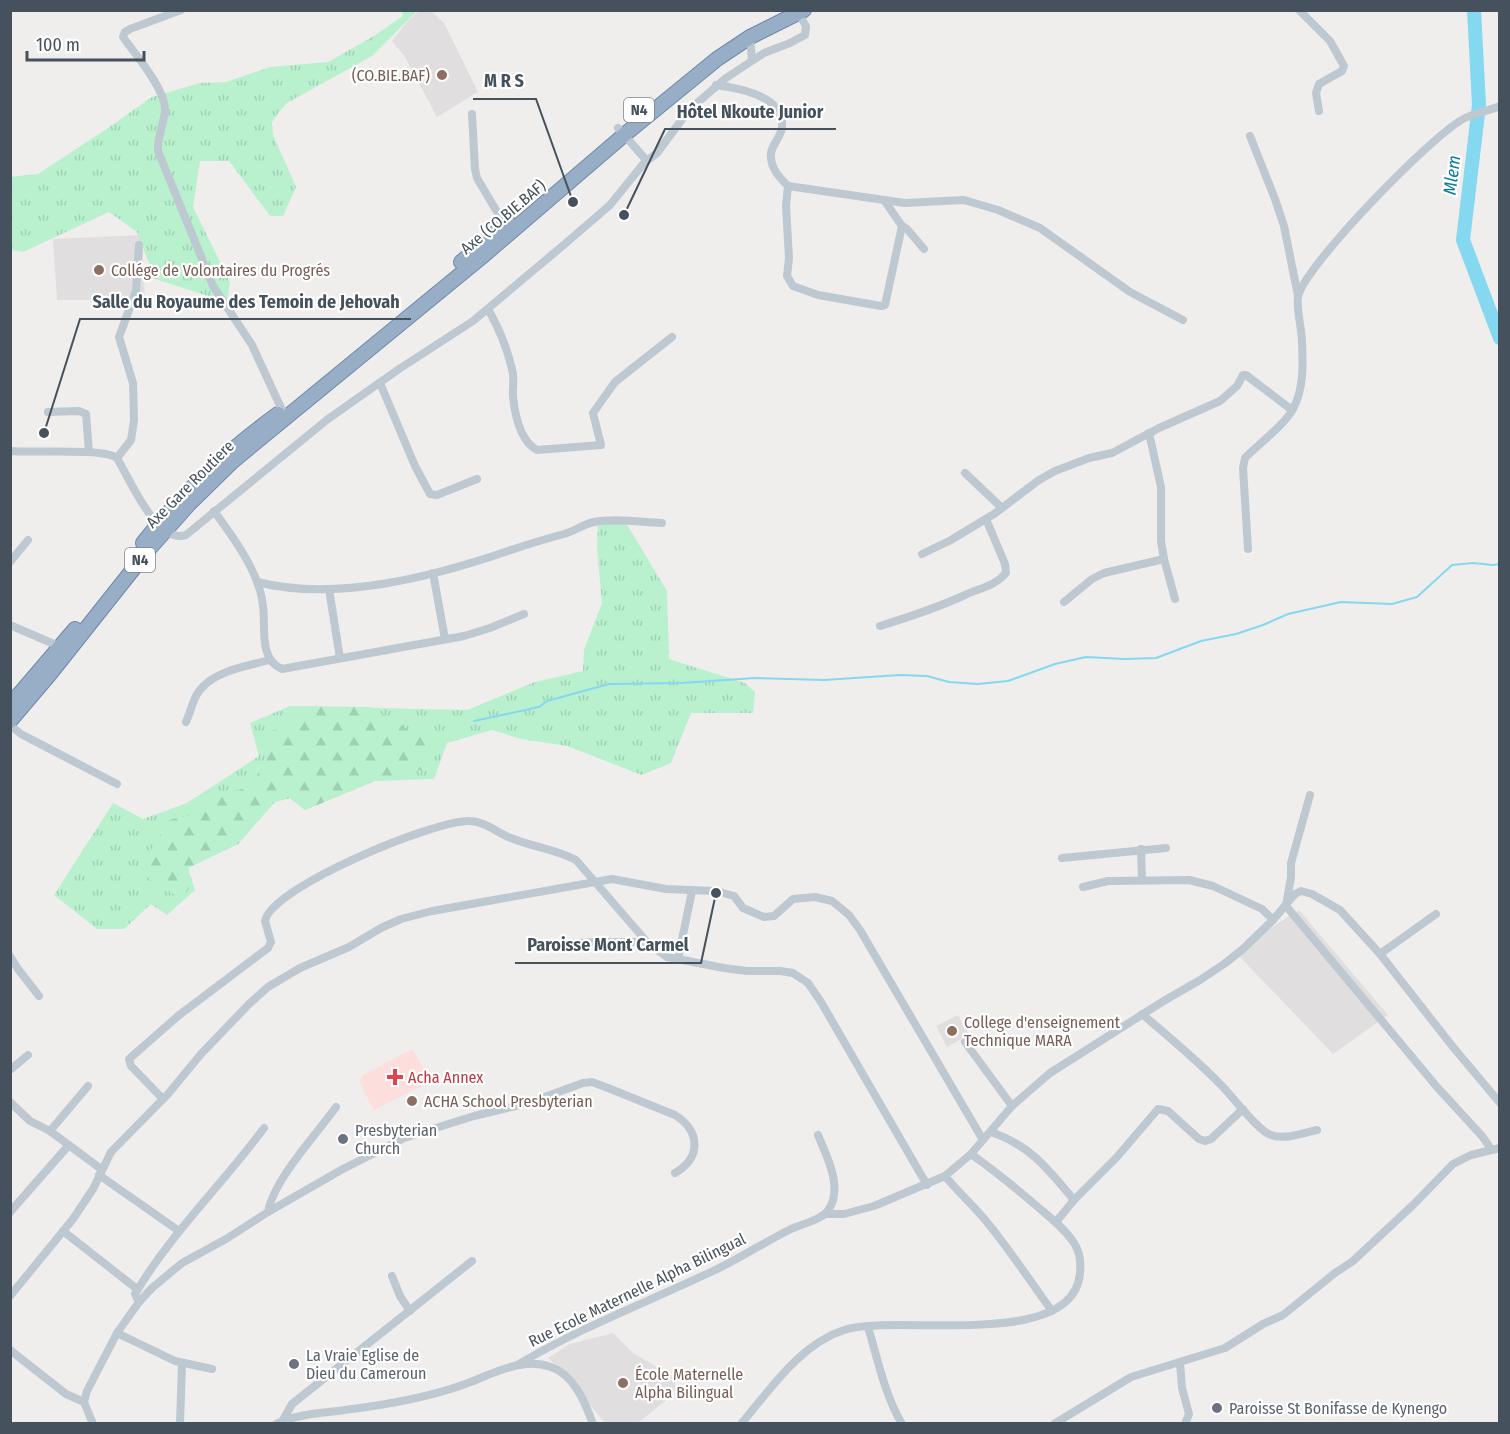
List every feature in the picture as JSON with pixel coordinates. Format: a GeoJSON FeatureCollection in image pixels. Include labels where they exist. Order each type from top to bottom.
{"type":"FeatureCollection","features":[{"type":"Feature","properties":{"kind":"highway","name":"Axe (CO.BIE.BAF)"},"geometry":{"type":"LineString","coordinates":[[285,414],[462,268],[719,46],[784,10]]}},
{"type":"Feature","properties":{"kind":"highway","name":"Axe (CO.BIE.BAF)"},"geometry":{"type":"LineString","coordinates":[[621,132],[717,58],[750,37],[801,12]]}},
{"type":"Feature","properties":{"kind":"highway","name":"Axe Gare Routiere"},"geometry":{"type":"LineString","coordinates":[[10,721],[64,649],[161,528],[255,438],[285,414]]}},
{"type":"Feature","properties":{"kind":"highway","name":"Axe Gare Routiere"},"geometry":{"type":"LineString","coordinates":[[10,705],[64,649]]}},
{"type":"Feature","properties":{"kind":"street"},"geometry":{"type":"LineString","coordinates":[[181,10],[130,29],[123,37],[164,99],[165,112],[158,140],[158,151],[213,286],[252,345],[285,414]]}},
{"type":"Feature","properties":{"kind":"street"},"geometry":{"type":"LineString","coordinates":[[1299,10],[1330,40],[1344,66],[1341,71],[1319,84],[1316,93],[1319,111]]}},
{"type":"Feature","properties":{"kind":"street"},"geometry":{"type":"LineString","coordinates":[[11,452],[89,452],[106,453],[117,458],[161,528],[178,537],[186,535],[328,419],[488,309],[610,205],[647,161],[657,153],[689,110],[717,85],[752,60],[805,35],[806,26],[801,12]]}},
{"type":"Feature","properties":{"kind":"street"},"geometry":{"type":"LineString","coordinates":[[750,37],[752,60]]}},
{"type":"Feature","properties":{"kind":"street"},"geometry":{"type":"LineString","coordinates":[[717,85],[749,92],[765,99],[776,108],[782,128],[771,150],[771,158],[778,175],[788,186],[913,203],[964,200],[998,210],[1040,228],[1130,292],[1183,320]]}},
{"type":"Feature","properties":{"kind":"street"},"geometry":{"type":"LineString","coordinates":[[1298,296],[1322,260],[1350,225],[1420,154],[1465,118],[1500,106]]}},
{"type":"Feature","properties":{"kind":"street"},"geometry":{"type":"LineString","coordinates":[[472,114],[477,178],[507,229]]}},
{"type":"Feature","properties":{"kind":"street"},"geometry":{"type":"LineString","coordinates":[[621,132],[647,161]]}},
{"type":"Feature","properties":{"kind":"street"},"geometry":{"type":"LineString","coordinates":[[1248,549],[1243,468],[1245,458],[1292,410],[1302,380],[1298,296],[1284,225],[1250,136]]}},
{"type":"Feature","properties":{"kind":"street"},"geometry":{"type":"LineString","coordinates":[[788,186],[787,276],[793,286],[809,292],[885,305],[903,226]]}},
{"type":"Feature","properties":{"kind":"street"},"geometry":{"type":"LineString","coordinates":[[884,200],[924,249]]}},
{"type":"Feature","properties":{"kind":"street"},"geometry":{"type":"LineString","coordinates":[[117,458],[131,440],[134,420],[133,383],[119,337],[136,291],[139,245]]}},
{"type":"Feature","properties":{"kind":"street"},"geometry":{"type":"LineString","coordinates":[[488,309],[503,339],[513,371],[512,395],[519,426],[530,445],[537,450],[601,445],[593,413],[615,382],[672,337]]}},
{"type":"Feature","properties":{"kind":"street"},"geometry":{"type":"LineString","coordinates":[[922,554],[986,519],[1055,471],[1089,458],[1112,453],[1149,433],[1220,401],[1237,386],[1243,375],[1292,410]]}},
{"type":"Feature","properties":{"kind":"street"},"geometry":{"type":"LineString","coordinates":[[380,383],[415,466],[430,494],[437,495],[477,479]]}},
{"type":"Feature","properties":{"kind":"street"},"geometry":{"type":"LineString","coordinates":[[48,412],[79,411],[86,414],[89,452]]}},
{"type":"Feature","properties":{"kind":"street"},"geometry":{"type":"LineString","coordinates":[[1149,433],[1161,487],[1161,541],[1175,599]]}},
{"type":"Feature","properties":{"kind":"street"},"geometry":{"type":"LineString","coordinates":[[965,473],[1002,508]]}},
{"type":"Feature","properties":{"kind":"street"},"geometry":{"type":"LineString","coordinates":[[214,511],[241,550],[257,582],[264,606],[264,636],[270,660],[277,667],[288,669],[445,639],[490,628],[524,614]]}},
{"type":"Feature","properties":{"kind":"street"},"geometry":{"type":"LineString","coordinates":[[880,626],[942,606],[986,587],[1006,573],[1005,564],[986,519]]}},
{"type":"Feature","properties":{"kind":"street"},"geometry":{"type":"LineString","coordinates":[[257,582],[288,589],[329,589],[386,584],[468,564],[537,540],[564,534],[590,523],[662,523]]}},
{"type":"Feature","properties":{"kind":"street"},"geometry":{"type":"LineString","coordinates":[[10,562],[28,540]]}},
{"type":"Feature","properties":{"kind":"street"},"geometry":{"type":"LineString","coordinates":[[1064,602],[1092,579],[1104,573],[1164,559]]}},
{"type":"Feature","properties":{"kind":"street"},"geometry":{"type":"LineString","coordinates":[[433,573],[445,639]]}},
{"type":"Feature","properties":{"kind":"street"},"geometry":{"type":"LineString","coordinates":[[329,589],[340,658]]}},
{"type":"Feature","properties":{"kind":"street"},"geometry":{"type":"LineString","coordinates":[[10,624],[64,649]]}},
{"type":"Feature","properties":{"kind":"street"},"geometry":{"type":"LineString","coordinates":[[186,722],[196,694],[204,685],[217,676],[270,660]]}},
{"type":"Feature","properties":{"kind":"street"},"geometry":{"type":"LineString","coordinates":[[10,726],[117,784]]}},
{"type":"Feature","properties":{"kind":"street"},"geometry":{"type":"LineString","coordinates":[[1286,906],[1292,877],[1291,863],[1310,795]]}},
{"type":"Feature","properties":{"kind":"street"},"geometry":{"type":"LineString","coordinates":[[163,1099],[128,1061],[131,1056],[209,991],[267,948],[271,942],[265,921],[266,916],[295,891],[335,868],[422,832],[469,821],[486,825],[510,838],[560,852],[576,860],[647,942],[667,957],[724,968],[793,973],[808,983],[927,1185]]}},
{"type":"Feature","properties":{"kind":"street"},"geometry":{"type":"LineString","coordinates":[[1062,858],[1166,848]]}},
{"type":"Feature","properties":{"kind":"street"},"geometry":{"type":"LineString","coordinates":[[1142,849],[1142,880]]}},
{"type":"Feature","properties":{"kind":"street"},"geometry":{"type":"LineString","coordinates":[[10,1296],[90,1194],[108,1156],[117,1144],[163,1099],[201,1054],[268,987],[300,968],[349,947],[401,919],[432,911],[612,879],[666,889],[716,891],[734,896],[743,908],[764,918],[774,916],[793,899],[815,897],[832,902],[849,915],[880,963],[983,1140]]}},
{"type":"Feature","properties":{"kind":"street"},"geometry":{"type":"LineString","coordinates":[[1083,887],[1108,881],[1189,880],[1213,886],[1262,909],[1273,920]]}},
{"type":"Feature","properties":{"kind":"street"},"geometry":{"type":"LineString","coordinates":[[678,959],[692,891]]}},
{"type":"Feature","properties":{"kind":"street"},"geometry":{"type":"LineString","coordinates":[[1286,906],[1294,894],[1301,891],[1312,894],[1340,910],[1380,954],[1500,1103]]}},
{"type":"Feature","properties":{"kind":"street"},"geometry":{"type":"LineString","coordinates":[[1286,906],[1437,1087],[1495,1148]]}},
{"type":"Feature","properties":{"kind":"street","name":"Rue Ecole Maternelle Alpha Bilingual"},"geometry":{"type":"LineString","coordinates":[[519,1364],[569,1335],[712,1272],[788,1230],[826,1214],[858,1211],[898,1198],[945,1176],[971,1155],[1012,1106],[1050,1073],[1224,964],[1243,949],[1286,906]]}},
{"type":"Feature","properties":{"kind":"street"},"geometry":{"type":"LineString","coordinates":[[1380,954],[1436,914]]}},
{"type":"Feature","properties":{"kind":"street"},"geometry":{"type":"LineString","coordinates":[[547,945],[647,942]]}},
{"type":"Feature","properties":{"kind":"street"},"geometry":{"type":"LineString","coordinates":[[10,956],[39,996]]}},
{"type":"Feature","properties":{"kind":"street"},"geometry":{"type":"LineString","coordinates":[[1142,1014],[1192,1056],[1243,1108],[1261,1130],[1271,1136],[1282,1137],[1317,1130]]}},
{"type":"Feature","properties":{"kind":"street"},"geometry":{"type":"LineString","coordinates":[[965,1042],[1012,1106]]}},
{"type":"Feature","properties":{"kind":"street"},"geometry":{"type":"LineString","coordinates":[[10,1070],[28,1055]]}},
{"type":"Feature","properties":{"kind":"street"},"geometry":{"type":"LineString","coordinates":[[93,1424],[84,1402],[87,1391],[117,1333],[152,1288],[182,1263],[341,1170],[404,1138],[592,1082],[675,1115],[689,1126],[694,1136],[692,1156],[685,1167],[675,1173]]}},
{"type":"Feature","properties":{"kind":"street"},"geometry":{"type":"LineString","coordinates":[[50,1131],[88,1086]]}},
{"type":"Feature","properties":{"kind":"street"},"geometry":{"type":"LineString","coordinates":[[10,1102],[30,1121],[50,1131],[179,1231]]}},
{"type":"Feature","properties":{"kind":"street"},"geometry":{"type":"LineString","coordinates":[[268,1212],[271,1199],[291,1166],[336,1107]]}},
{"type":"Feature","properties":{"kind":"street"},"geometry":{"type":"LineString","coordinates":[[1056,1222],[1158,1109],[1168,1111],[1199,1139],[1205,1141],[1211,1139],[1243,1108]]}},
{"type":"Feature","properties":{"kind":"street"},"geometry":{"type":"LineString","coordinates":[[139,1302],[134,1296],[137,1289],[179,1231],[264,1128]]}},
{"type":"Feature","properties":{"kind":"street"},"geometry":{"type":"LineString","coordinates":[[991,1132],[1026,1148],[1047,1168],[1074,1200]]}},
{"type":"Feature","properties":{"kind":"street"},"geometry":{"type":"LineString","coordinates":[[818,1135],[835,1187],[834,1199],[826,1214]]}},
{"type":"Feature","properties":{"kind":"street"},"geometry":{"type":"LineString","coordinates":[[10,1212],[68,1146]]}},
{"type":"Feature","properties":{"kind":"street"},"geometry":{"type":"LineString","coordinates":[[1054,1424],[1131,1377],[1225,1348],[1263,1324],[1283,1315],[1353,1261],[1453,1164],[1471,1155],[1495,1148]]}},
{"type":"Feature","properties":{"kind":"street"},"geometry":{"type":"LineString","coordinates":[[741,1424],[811,1347],[846,1329],[882,1325],[944,1327],[1019,1322],[1052,1311],[1071,1297],[1079,1278],[1081,1261],[1076,1244],[1056,1222],[971,1155]]}},
{"type":"Feature","properties":{"kind":"street"},"geometry":{"type":"LineString","coordinates":[[945,1176],[960,1195],[984,1218],[1052,1311]]}},
{"type":"Feature","properties":{"kind":"street"},"geometry":{"type":"LineString","coordinates":[[63,1231],[137,1289]]}},
{"type":"Feature","properties":{"kind":"street"},"geometry":{"type":"LineString","coordinates":[[279,1422],[292,1404],[472,1262]]}},
{"type":"Feature","properties":{"kind":"street"},"geometry":{"type":"LineString","coordinates":[[392,1276],[400,1296],[410,1311]]}},
{"type":"Feature","properties":{"kind":"street"},"geometry":{"type":"LineString","coordinates":[[868,1327],[884,1384],[893,1409],[902,1424]]}},
{"type":"Feature","properties":{"kind":"street"},"geometry":{"type":"LineString","coordinates":[[117,1333],[182,1363],[212,1369]]}},
{"type":"Feature","properties":{"kind":"street"},"geometry":{"type":"LineString","coordinates":[[13,1357],[66,1394],[84,1402]]}},
{"type":"Feature","properties":{"kind":"street"},"geometry":{"type":"LineString","coordinates":[[180,1424],[182,1363]]}},
{"type":"Feature","properties":{"kind":"street"},"geometry":{"type":"LineString","coordinates":[[1180,1363],[1182,1388],[1190,1414],[1185,1424]]}},
{"type":"Feature","properties":{"kind":"street"},"geometry":{"type":"LineString","coordinates":[[279,1422],[436,1394],[519,1364],[549,1366],[562,1372],[573,1383],[588,1409],[593,1424]]}},
{"type":"Feature","properties":{"kind":"shaded area","name":"(CO.BIE.BAF)"},"geometry":{"type":"Polygon","coordinates":[[[420,10],[431,11],[444,23],[478,92],[437,117],[405,57],[392,41],[420,10]]]}},
{"type":"Feature","properties":{"kind":"shaded area","name":"Collége de Volontaires du Progrés"},"geometry":{"type":"Polygon","coordinates":[[[142,235],[145,300],[57,300],[53,239],[142,235]]]}},
{"type":"Feature","properties":{"kind":"shaded area"},"geometry":{"type":"Polygon","coordinates":[[[1299,910],[1388,1015],[1333,1054],[1240,957],[1264,932],[1299,910]]]}},
{"type":"Feature","properties":{"kind":"shaded area","name":"College d'enseignement Technique MARA"},"geometry":{"type":"Polygon","coordinates":[[[958,1015],[969,1035],[947,1047],[936,1026],[958,1015]]]}},
{"type":"Feature","properties":{"kind":"shaded area","name":"Acha Annex"},"geometry":{"type":"Polygon","coordinates":[[[412,1049],[430,1079],[422,1086],[374,1110],[359,1082],[363,1075],[412,1049]]]}},
{"type":"Feature","properties":{"kind":"shaded area","name":"École Maternelle Alpha Bilingual"},"geometry":{"type":"Polygon","coordinates":[[[613,1333],[633,1353],[674,1377],[676,1388],[665,1401],[639,1422],[633,1424],[605,1423],[562,1371],[548,1358],[570,1344],[613,1333]]]}},
{"type":"Feature","properties":{"kind":"green space"},"geometry":{"type":"Polygon","coordinates":[[[402,11],[417,11],[372,56],[287,103],[272,122],[273,135],[296,187],[283,216],[270,216],[229,161],[200,161],[193,207],[230,282],[227,302],[155,279],[137,232],[109,212],[23,252],[11,250],[10,177],[38,174],[152,97],[200,83],[226,82],[270,67],[328,62],[374,36],[403,16],[402,11]]]}},
{"type":"Feature","properties":{"kind":"green space"},"geometry":{"type":"Polygon","coordinates":[[[598,522],[626,523],[667,591],[669,659],[745,683],[755,692],[753,713],[691,713],[671,763],[642,775],[567,746],[521,739],[492,730],[447,743],[434,779],[375,781],[305,810],[290,798],[275,802],[238,844],[188,868],[195,890],[167,915],[151,904],[124,929],[97,929],[54,895],[113,803],[143,819],[187,803],[259,756],[250,723],[290,706],[467,710],[535,682],[583,671],[584,650],[602,603],[597,547],[598,522]]]}},
{"type":"Feature","properties":{"kind":"green space"},"geometry":{"type":"Polygon","coordinates":[[[299,706],[371,707],[430,743],[433,755],[424,769],[375,781],[305,810],[290,798],[274,802],[238,844],[188,868],[192,882],[187,892],[175,895],[145,876],[142,865],[169,820],[193,814],[202,799],[250,787],[268,757],[262,733],[286,727],[299,706]]]}},
{"type":"Feature","properties":{"kind":"waterway","name":"Mlem"},"geometry":{"type":"LineString","coordinates":[[1474,10],[1479,105],[1463,240],[1500,338]]}},
{"type":"Feature","properties":{"kind":"waterway"},"geometry":{"type":"LineString","coordinates":[[474,721],[539,707],[547,701],[609,684],[681,683],[755,678],[824,680],[900,675],[927,676],[949,682],[978,684],[1008,681],[1055,664],[1086,657],[1156,658],[1201,641],[1236,634],[1288,614],[1341,602],[1392,604],[1417,597],[1452,565],[1500,564]]}},
{"type":"Feature","properties":{"kind":"place","name":"(CO.BIE.BAF)"},"geometry":{"type":"Point","coordinates":[442,75]}},
{"type":"Feature","properties":{"kind":"place","name":"M R S"},"geometry":{"type":"Point","coordinates":[573,202]}},
{"type":"Feature","properties":{"kind":"place","name":"Hôtel Nkoute Junior"},"geometry":{"type":"Point","coordinates":[624,215]}},
{"type":"Feature","properties":{"kind":"place","name":"Collége de Volontaires du Progrés"},"geometry":{"type":"Point","coordinates":[99,270]}},
{"type":"Feature","properties":{"kind":"place","name":"Salle du Royaume des Temoin de Jehovah"},"geometry":{"type":"Point","coordinates":[44,433]}},
{"type":"Feature","properties":{"kind":"place","name":"Paroisse Mont Carmel"},"geometry":{"type":"Point","coordinates":[716,893]}},
{"type":"Feature","properties":{"kind":"place","name":"College d'enseignement Technique MARA"},"geometry":{"type":"Point","coordinates":[952,1031]}},
{"type":"Feature","properties":{"kind":"place","name":"Acha Annex"},"geometry":{"type":"Point","coordinates":[395,1077]}},
{"type":"Feature","properties":{"kind":"place","name":"ACHA School Presbyterian"},"geometry":{"type":"Point","coordinates":[412,1101]}},
{"type":"Feature","properties":{"kind":"place","name":"Presbyterian Church"},"geometry":{"type":"Point","coordinates":[343,1139]}},
{"type":"Feature","properties":{"kind":"place","name":"La Vraie Eglise de Dieu du Cameroun"},"geometry":{"type":"Point","coordinates":[294,1364]}},
{"type":"Feature","properties":{"kind":"place","name":"École Maternelle Alpha Bilingual"},"geometry":{"type":"Point","coordinates":[623,1383]}},
{"type":"Feature","properties":{"kind":"place","name":"Paroisse St Bonifasse de Kynengo"},"geometry":{"type":"Point","coordinates":[1217,1408]}}]}
